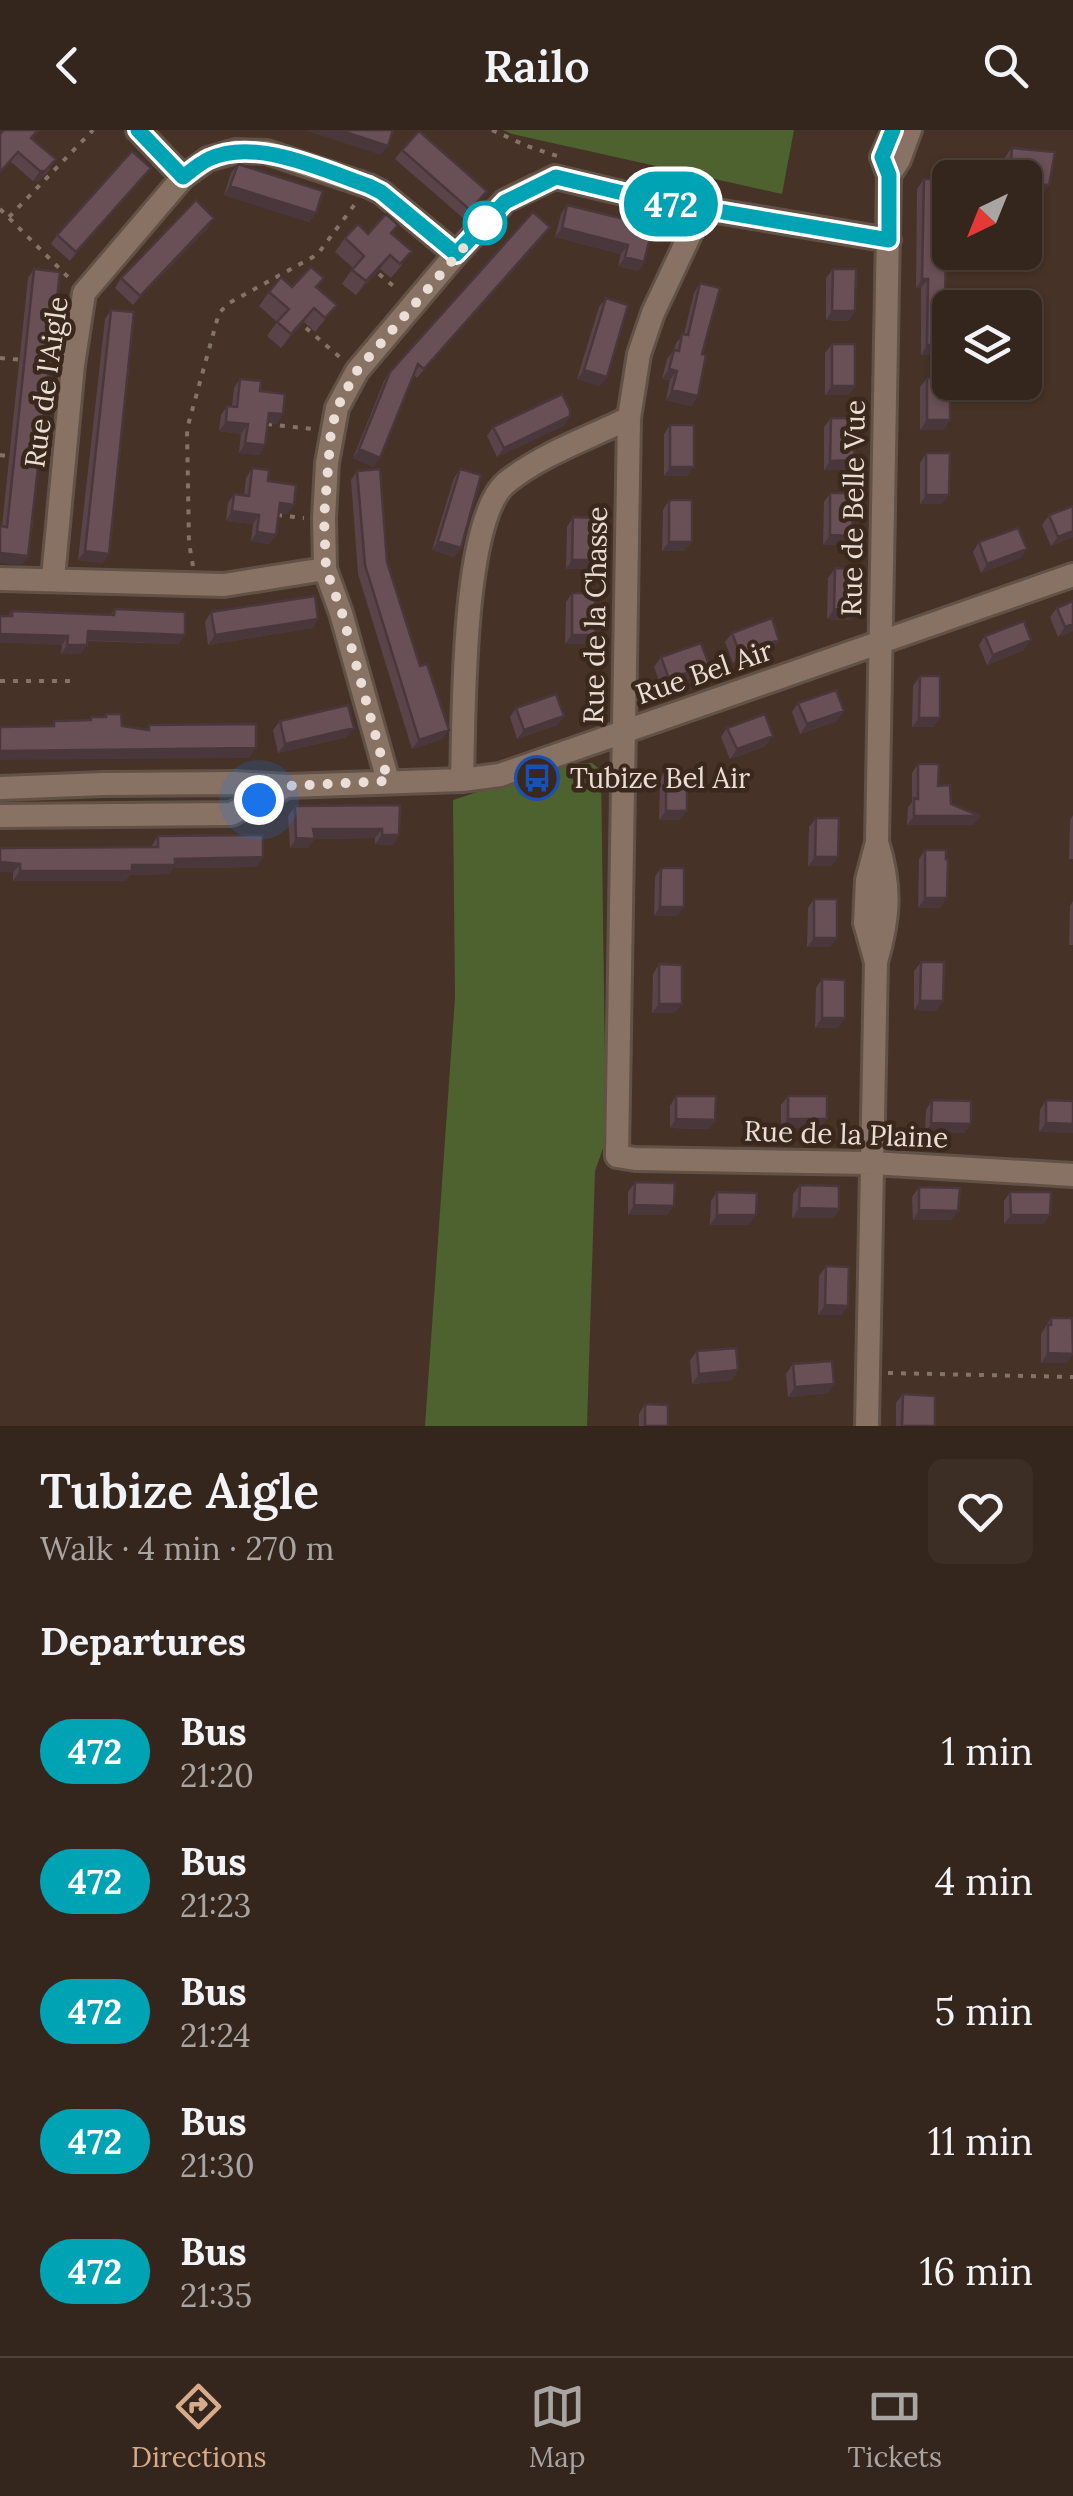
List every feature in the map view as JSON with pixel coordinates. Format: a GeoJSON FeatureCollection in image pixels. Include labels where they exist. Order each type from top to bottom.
{"type":"FeatureCollection","features":[{"type":"Feature","properties":{"kind":"street"},"geometry":{"type":"LineString","coordinates":[[138,130],[183,177]]}},
{"type":"Feature","properties":{"kind":"street","name":"Rue de Belle Vue"},"geometry":{"type":"LineString","coordinates":[[867,1426],[876,962],[865,922],[866,880],[877,842],[889,240],[889,175],[882,157],[894,130]]}},
{"type":"Feature","properties":{"kind":"street","name":"Rue de Belle Vue"},"geometry":{"type":"LineString","coordinates":[[889,175],[910,130]]}},
{"type":"Feature","properties":{"kind":"street","name":"Rue de l'Aigle"},"geometry":{"type":"LineString","coordinates":[[53,578],[84,292],[183,177],[208,159],[236,151],[266,152],[381,192],[456,254]]}},
{"type":"Feature","properties":{"kind":"street"},"geometry":{"type":"LineString","coordinates":[[388,781],[342,613],[326,569],[327,462],[337,408],[356,372],[456,254],[505,202],[556,177],[652,200],[889,240]]}},
{"type":"Feature","properties":{"kind":"street","name":"Rue de la Chasse"},"geometry":{"type":"LineString","coordinates":[[617,1156],[629,418],[639,354],[653,313],[702,209]]}},
{"type":"Feature","properties":{"kind":"street"},"geometry":{"type":"LineString","coordinates":[[462,780],[468,613],[482,524],[503,484],[629,418]]}},
{"type":"Feature","properties":{"kind":"street"},"geometry":{"type":"LineString","coordinates":[[0,578],[224,585],[326,569]]}},
{"type":"Feature","properties":{"kind":"street","name":"Rue Bel Air"},"geometry":{"type":"LineString","coordinates":[[0,788],[178,783],[287,786],[462,780],[500,775],[1073,575]]}},
{"type":"Feature","properties":{"kind":"street","name":"Rue Bel Air"},"geometry":{"type":"LineString","coordinates":[[0,816],[231,814],[287,786]]}},
{"type":"Feature","properties":{"kind":"street","name":"Rue de la Plaine"},"geometry":{"type":"LineString","coordinates":[[617,1156],[872,1163],[1073,1175]]}},
{"type":"Feature","properties":{"kind":"path"},"geometry":{"type":"LineString","coordinates":[[9,218],[93,130]]}},
{"type":"Feature","properties":{"kind":"path"},"geometry":{"type":"LineString","coordinates":[[194,571],[189,543],[187,430],[219,313],[229,303],[313,257],[360,198]]}},
{"type":"Feature","properties":{"kind":"path"},"geometry":{"type":"LineString","coordinates":[[0,208],[84,292]]}},
{"type":"Feature","properties":{"kind":"path"},"geometry":{"type":"LineString","coordinates":[[379,274],[403,295]]}},
{"type":"Feature","properties":{"kind":"path"},"geometry":{"type":"LineString","coordinates":[[306,328],[345,362]]}},
{"type":"Feature","properties":{"kind":"path"},"geometry":{"type":"LineString","coordinates":[[0,358],[36,362]]}},
{"type":"Feature","properties":{"kind":"path"},"geometry":{"type":"LineString","coordinates":[[266,424],[316,429]]}},
{"type":"Feature","properties":{"kind":"path"},"geometry":{"type":"LineString","coordinates":[[0,455],[16,457]]}},
{"type":"Feature","properties":{"kind":"path"},"geometry":{"type":"LineString","coordinates":[[276,515],[308,518]]}},
{"type":"Feature","properties":{"kind":"path"},"geometry":{"type":"LineString","coordinates":[[0,681],[76,681]]}},
{"type":"Feature","properties":{"kind":"path"},"geometry":{"type":"LineString","coordinates":[[869,1373],[1073,1377]]}},
{"type":"Feature","properties":{"kind":"green space"},"geometry":{"type":"Polygon","coordinates":[[[503,130],[794,130],[782,194],[503,130]]]}},
{"type":"Feature","properties":{"kind":"green space"},"geometry":{"type":"Polygon","coordinates":[[[565,763],[592,763],[601,770],[606,1140],[595,1171],[587,1426],[425,1426],[455,997],[453,800],[565,763]]]}},
{"type":"Feature","properties":{"kind":"building"},"geometry":{"type":"Polygon","coordinates":[[[4,130],[38,130],[31,138],[56,159],[40,171],[18,152],[0,172],[0,134],[4,130]]]}},
{"type":"Feature","properties":{"kind":"building"},"geometry":{"type":"Polygon","coordinates":[[[339,130],[393,130],[388,146],[339,130]]]}},
{"type":"Feature","properties":{"kind":"building"},"geometry":{"type":"Polygon","coordinates":[[[419,131],[487,191],[470,210],[402,150],[419,131]]]}},
{"type":"Feature","properties":{"kind":"building"},"geometry":{"type":"Polygon","coordinates":[[[1012,148],[1055,152],[1049,185],[1042,185],[1042,160],[1011,160],[1012,148]]]}},
{"type":"Feature","properties":{"kind":"building"},"geometry":{"type":"Polygon","coordinates":[[[132,151],[151,168],[76,252],[57,235],[132,151]]]}},
{"type":"Feature","properties":{"kind":"building"},"geometry":{"type":"Polygon","coordinates":[[[238,164],[323,191],[316,213],[230,186],[238,164]]]}},
{"type":"Feature","properties":{"kind":"building"},"geometry":{"type":"Polygon","coordinates":[[[924,179],[932,179],[932,270],[946,270],[945,290],[932,290],[932,345],[927,345],[928,279],[922,279],[924,179]]]}},
{"type":"Feature","properties":{"kind":"building"},"geometry":{"type":"Polygon","coordinates":[[[196,200],[214,218],[140,296],[121,278],[196,200]]]}},
{"type":"Feature","properties":{"kind":"building"},"geometry":{"type":"Polygon","coordinates":[[[567,205],[653,226],[644,262],[625,257],[628,245],[562,228],[567,205]]]}},
{"type":"Feature","properties":{"kind":"building"},"geometry":{"type":"Polygon","coordinates":[[[533,212],[550,227],[424,369],[418,364],[380,458],[359,449],[390,372],[533,212]]]}},
{"type":"Feature","properties":{"kind":"building"},"geometry":{"type":"Polygon","coordinates":[[[386,214],[398,225],[391,233],[412,251],[400,264],[390,255],[366,281],[352,270],[364,256],[345,238],[358,224],[368,234],[386,214]]]}},
{"type":"Feature","properties":{"kind":"building"},"geometry":{"type":"Polygon","coordinates":[[[311,267],[324,278],[316,287],[337,305],[325,318],[314,308],[291,334],[277,322],[289,309],[269,292],[281,277],[292,287],[311,267]]]}},
{"type":"Feature","properties":{"kind":"building"},"geometry":{"type":"Polygon","coordinates":[[[34,269],[60,272],[28,556],[0,553],[0,526],[7,527],[34,269]]]}},
{"type":"Feature","properties":{"kind":"building"},"geometry":{"type":"Polygon","coordinates":[[[833,269],[856,269],[855,311],[832,311],[833,269]]]}},
{"type":"Feature","properties":{"kind":"building"},"geometry":{"type":"Polygon","coordinates":[[[700,283],[720,288],[702,354],[706,355],[698,396],[672,390],[677,371],[669,369],[674,350],[679,351],[682,334],[688,335],[700,283]]]}},
{"type":"Feature","properties":{"kind":"building"},"geometry":{"type":"Polygon","coordinates":[[[606,298],[628,305],[607,377],[584,370],[606,298]]]}},
{"type":"Feature","properties":{"kind":"building"},"geometry":{"type":"Polygon","coordinates":[[[111,310],[134,312],[109,554],[85,551],[111,310]]]}},
{"type":"Feature","properties":{"kind":"building"},"geometry":{"type":"Polygon","coordinates":[[[832,344],[855,344],[855,386],[832,386],[832,344]]]}},
{"type":"Feature","properties":{"kind":"building"},"geometry":{"type":"Polygon","coordinates":[[[927,378],[932,378],[932,400],[950,400],[950,420],[927,420],[927,378]]]}},
{"type":"Feature","properties":{"kind":"building"},"geometry":{"type":"Polygon","coordinates":[[[240,379],[261,381],[260,391],[285,394],[283,414],[269,413],[265,445],[245,443],[248,424],[226,422],[227,406],[237,407],[240,379]]]}},
{"type":"Feature","properties":{"kind":"building"},"geometry":{"type":"Polygon","coordinates":[[[562,394],[570,416],[504,448],[493,427],[562,394]]]}},
{"type":"Feature","properties":{"kind":"building"},"geometry":{"type":"Polygon","coordinates":[[[831,418],[855,418],[854,460],[830,461],[831,418]]]}},
{"type":"Feature","properties":{"kind":"building"},"geometry":{"type":"Polygon","coordinates":[[[670,425],[694,425],[694,467],[670,467],[670,425]]]}},
{"type":"Feature","properties":{"kind":"building"},"geometry":{"type":"Polygon","coordinates":[[[926,453],[950,453],[949,495],[926,495],[926,453]]]}},
{"type":"Feature","properties":{"kind":"building"},"geometry":{"type":"Polygon","coordinates":[[[252,468],[269,470],[268,481],[296,485],[294,505],[280,503],[276,535],[257,532],[259,515],[232,511],[234,494],[249,496],[252,468]]]}},
{"type":"Feature","properties":{"kind":"building"},"geometry":{"type":"Polygon","coordinates":[[[380,469],[387,562],[420,666],[427,664],[449,730],[419,740],[365,565],[357,471],[380,469]]]}},
{"type":"Feature","properties":{"kind":"building"},"geometry":{"type":"Polygon","coordinates":[[[460,469],[481,475],[461,548],[438,541],[460,469]]]}},
{"type":"Feature","properties":{"kind":"building"},"geometry":{"type":"Polygon","coordinates":[[[830,493],[853,493],[852,536],[830,535],[830,493]]]}},
{"type":"Feature","properties":{"kind":"building"},"geometry":{"type":"Polygon","coordinates":[[[669,500],[692,500],[692,542],[669,542],[669,500]]]}},
{"type":"Feature","properties":{"kind":"building"},"geometry":{"type":"Polygon","coordinates":[[[1073,506],[1073,531],[1058,537],[1049,515],[1073,506]]]}},
{"type":"Feature","properties":{"kind":"building"},"geometry":{"type":"Polygon","coordinates":[[[573,517],[597,518],[596,560],[572,560],[573,517]]]}},
{"type":"Feature","properties":{"kind":"building"},"geometry":{"type":"Polygon","coordinates":[[[1018,528],[1027,549],[987,564],[979,542],[1018,528]]]}},
{"type":"Feature","properties":{"kind":"building"},"geometry":{"type":"Polygon","coordinates":[[[835,568],[858,569],[858,611],[834,609],[835,568]]]}},
{"type":"Feature","properties":{"kind":"building"},"geometry":{"type":"Polygon","coordinates":[[[572,593],[595,593],[595,635],[572,635],[572,593]]]}},
{"type":"Feature","properties":{"kind":"building"},"geometry":{"type":"Polygon","coordinates":[[[315,596],[318,619],[215,635],[211,612],[315,596]]]}},
{"type":"Feature","properties":{"kind":"building"},"geometry":{"type":"Polygon","coordinates":[[[1073,601],[1073,624],[1065,627],[1057,608],[1073,601]]]}},
{"type":"Feature","properties":{"kind":"building"},"geometry":{"type":"Polygon","coordinates":[[[115,609],[185,612],[185,635],[88,631],[87,645],[67,645],[68,636],[0,634],[0,616],[12,616],[12,611],[114,615],[115,609]]]}},
{"type":"Feature","properties":{"kind":"building"},"geometry":{"type":"Polygon","coordinates":[[[772,618],[779,640],[740,654],[732,633],[772,618]]]}},
{"type":"Feature","properties":{"kind":"building"},"geometry":{"type":"Polygon","coordinates":[[[1024,621],[1031,640],[993,655],[985,636],[1024,621]]]}},
{"type":"Feature","properties":{"kind":"building"},"geometry":{"type":"Polygon","coordinates":[[[701,643],[709,665],[669,679],[661,657],[701,643]]]}},
{"type":"Feature","properties":{"kind":"building"},"geometry":{"type":"Polygon","coordinates":[[[920,676],[940,676],[940,718],[919,718],[920,676]]]}},
{"type":"Feature","properties":{"kind":"building"},"geometry":{"type":"Polygon","coordinates":[[[836,690],[844,711],[807,724],[798,703],[836,690]]]}},
{"type":"Feature","properties":{"kind":"building"},"geometry":{"type":"Polygon","coordinates":[[[556,694],[564,716],[524,730],[516,708],[556,694]]]}},
{"type":"Feature","properties":{"kind":"building"},"geometry":{"type":"Polygon","coordinates":[[[348,705],[354,728],[285,744],[280,721],[348,705]]]}},
{"type":"Feature","properties":{"kind":"building"},"geometry":{"type":"Polygon","coordinates":[[[121,714],[122,726],[149,730],[149,725],[256,724],[256,748],[0,751],[0,727],[54,726],[54,721],[91,720],[121,714]]]}},
{"type":"Feature","properties":{"kind":"building"},"geometry":{"type":"Polygon","coordinates":[[[765,714],[773,736],[737,749],[727,728],[765,714]]]}},
{"type":"Feature","properties":{"kind":"building"},"geometry":{"type":"Polygon","coordinates":[[[918,764],[939,764],[938,786],[950,785],[951,804],[980,816],[914,816],[918,764]]]}},
{"type":"Feature","properties":{"kind":"building"},"geometry":{"type":"Polygon","coordinates":[[[666,770],[687,770],[687,811],[666,811],[666,770]]]}},
{"type":"Feature","properties":{"kind":"building"},"geometry":{"type":"Polygon","coordinates":[[[400,805],[399,835],[382,835],[382,829],[313,829],[315,839],[296,838],[295,806],[400,805]]]}},
{"type":"Feature","properties":{"kind":"building"},"geometry":{"type":"Polygon","coordinates":[[[816,818],[839,818],[838,857],[815,857],[816,818]]]}},
{"type":"Feature","properties":{"kind":"building"},"geometry":{"type":"Polygon","coordinates":[[[263,835],[263,857],[175,859],[175,865],[132,865],[132,871],[20,871],[20,864],[0,862],[0,848],[158,847],[158,836],[263,835]]]}},
{"type":"Feature","properties":{"kind":"building"},"geometry":{"type":"Polygon","coordinates":[[[925,850],[946,850],[947,898],[925,898],[925,850]]]}},
{"type":"Feature","properties":{"kind":"building"},"geometry":{"type":"Polygon","coordinates":[[[661,868],[684,868],[684,907],[660,907],[661,868]]]}},
{"type":"Feature","properties":{"kind":"building"},"geometry":{"type":"Polygon","coordinates":[[[814,899],[837,899],[837,938],[814,938],[814,899]]]}},
{"type":"Feature","properties":{"kind":"building"},"geometry":{"type":"Polygon","coordinates":[[[921,962],[944,962],[943,1001],[920,1001],[921,962]]]}},
{"type":"Feature","properties":{"kind":"building"},"geometry":{"type":"Polygon","coordinates":[[[659,964],[682,965],[682,1004],[659,1004],[659,964]]]}},
{"type":"Feature","properties":{"kind":"building"},"geometry":{"type":"Polygon","coordinates":[[[822,979],[845,980],[845,1018],[822,1018],[822,979]]]}},
{"type":"Feature","properties":{"kind":"building"},"geometry":{"type":"Polygon","coordinates":[[[676,1096],[716,1096],[715,1120],[676,1119],[676,1096]]]}},
{"type":"Feature","properties":{"kind":"building"},"geometry":{"type":"Polygon","coordinates":[[[788,1096],[827,1096],[827,1119],[788,1119],[788,1096]]]}},
{"type":"Feature","properties":{"kind":"building"},"geometry":{"type":"Polygon","coordinates":[[[932,1100],[971,1101],[971,1124],[931,1123],[932,1100]]]}},
{"type":"Feature","properties":{"kind":"building"},"geometry":{"type":"Polygon","coordinates":[[[1046,1100],[1073,1101],[1073,1124],[1046,1123],[1046,1100]]]}},
{"type":"Feature","properties":{"kind":"building"},"geometry":{"type":"Polygon","coordinates":[[[635,1182],[675,1183],[674,1206],[634,1205],[635,1182]]]}},
{"type":"Feature","properties":{"kind":"building"},"geometry":{"type":"Polygon","coordinates":[[[800,1185],[839,1186],[839,1209],[799,1208],[800,1185]]]}},
{"type":"Feature","properties":{"kind":"building"},"geometry":{"type":"Polygon","coordinates":[[[919,1187],[960,1188],[958,1211],[919,1210],[919,1187]]]}},
{"type":"Feature","properties":{"kind":"building"},"geometry":{"type":"Polygon","coordinates":[[[717,1192],[757,1193],[756,1215],[717,1215],[717,1192]]]}},
{"type":"Feature","properties":{"kind":"building"},"geometry":{"type":"Polygon","coordinates":[[[1010,1192],[1051,1192],[1050,1215],[1011,1215],[1010,1192]]]}},
{"type":"Feature","properties":{"kind":"building"},"geometry":{"type":"Polygon","coordinates":[[[826,1266],[849,1267],[848,1306],[825,1305],[826,1266]]]}},
{"type":"Feature","properties":{"kind":"building"},"geometry":{"type":"Polygon","coordinates":[[[1051,1318],[1072,1318],[1073,1354],[1048,1353],[1051,1318]]]}},
{"type":"Feature","properties":{"kind":"building"},"geometry":{"type":"Polygon","coordinates":[[[736,1348],[738,1370],[699,1374],[697,1351],[736,1348]]]}},
{"type":"Feature","properties":{"kind":"building"},"geometry":{"type":"Polygon","coordinates":[[[832,1361],[834,1384],[795,1387],[793,1364],[832,1361]]]}},
{"type":"Feature","properties":{"kind":"building"},"geometry":{"type":"Polygon","coordinates":[[[903,1394],[935,1396],[935,1426],[902,1426],[903,1394]]]}},
{"type":"Feature","properties":{"kind":"building"},"geometry":{"type":"Polygon","coordinates":[[[645,1404],[668,1405],[668,1426],[645,1426],[645,1404]]]}},
{"type":"Feature","properties":{"kind":"bus line","name":"472"},"geometry":{"type":"LineString","coordinates":[[138,130],[183,177],[208,159],[236,151],[266,152],[369,186],[456,254],[505,202],[556,177],[652,200],[889,240],[889,175],[882,157],[893,130]]}},
{"type":"Feature","properties":{"kind":"place","name":"Tubize Bel Air"},"geometry":{"type":"Point","coordinates":[537,778]}},
{"type":"Feature","properties":{"kind":"route"},"geometry":{"type":"LineString","coordinates":[[259,800],[287,786],[388,781],[342,613],[326,569],[324,518],[331,431],[337,408],[356,372],[485,223]]}}]}
